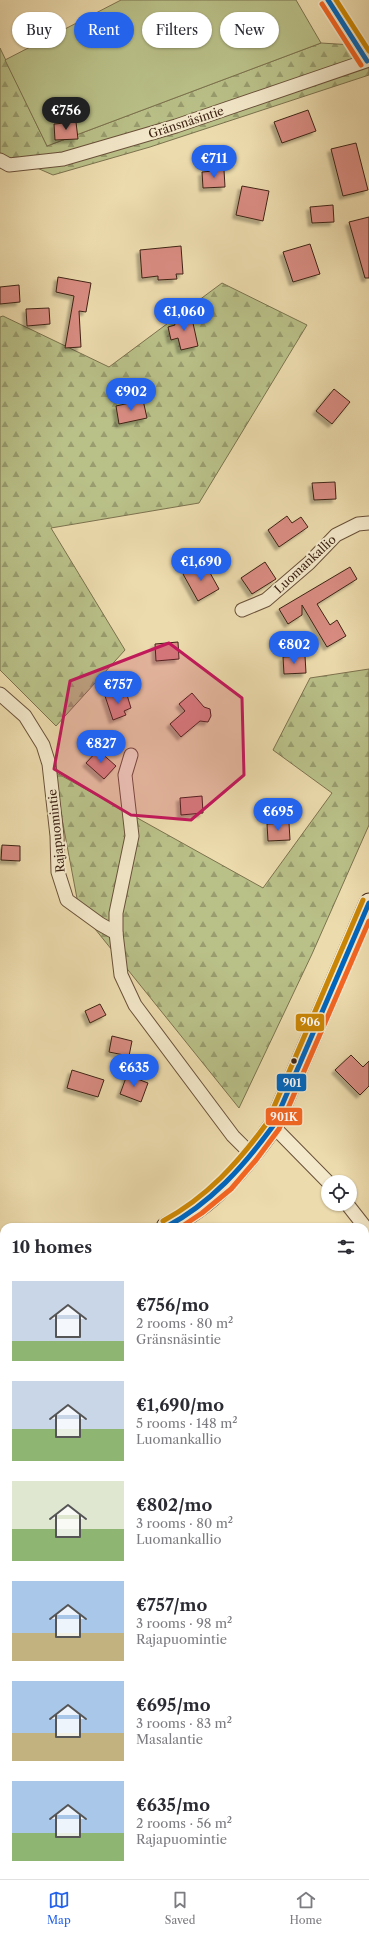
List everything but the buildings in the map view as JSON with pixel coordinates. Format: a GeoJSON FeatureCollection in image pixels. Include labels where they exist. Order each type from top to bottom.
{"type":"FeatureCollection","features":[{"type":"Feature","properties":{"kind":"street","name":"Gränsnäsintie"},"geometry":{"type":"LineString","coordinates":[[0,160],[9,165],[63,159],[176,126],[369,60]]}},
{"type":"Feature","properties":{"kind":"street","name":"Luomankallio"},"geometry":{"type":"LineString","coordinates":[[242,610],[266,600],[310,563],[336,535],[358,524],[369,523]]}},
{"type":"Feature","properties":{"kind":"street","name":"Rajapuomintie"},"geometry":{"type":"LineString","coordinates":[[0,694],[25,716],[44,745],[49,764],[57,836],[58,872],[67,900],[100,924],[116,933]]}},
{"type":"Feature","properties":{"kind":"street"},"geometry":{"type":"LineString","coordinates":[[130,755],[125,775],[132,836],[116,913],[116,933],[121,975],[135,1005],[233,1136],[252,1155]]}},
{"type":"Feature","properties":{"kind":"street"},"geometry":{"type":"LineString","coordinates":[[173,1223],[197,1209],[220,1189],[252,1155],[273,1126],[369,903]]}},
{"type":"Feature","properties":{"kind":"street"},"geometry":{"type":"LineString","coordinates":[[273,1126],[321,1175]]}},
{"type":"Feature","properties":{"kind":"street"},"geometry":{"type":"LineString","coordinates":[[352,1211],[362,1223]]}},
{"type":"Feature","properties":{"kind":"highlighted area"},"geometry":{"type":"Polygon","coordinates":[[[169,643],[242,698],[244,775],[191,820],[131,815],[54,769],[70,681],[169,643]]]}},
{"type":"Feature","properties":{"kind":"green space"},"geometry":{"type":"Polygon","coordinates":[[[121,0],[296,0],[321,43],[47,146],[5,60],[28,48],[66,48],[66,28],[74,24],[74,48],[134,48],[134,12],[98,12],[121,0]]]}},
{"type":"Feature","properties":{"kind":"green space"},"geometry":{"type":"Polygon","coordinates":[[[321,43],[369,46],[369,75],[150,147],[53,175],[28,164],[0,168],[0,48],[47,146],[321,43]]]}},
{"type":"Feature","properties":{"kind":"green space"},"geometry":{"type":"Polygon","coordinates":[[[222,283],[307,325],[199,503],[51,528],[125,650],[56,726],[0,670],[0,317],[3,316],[109,367],[222,283]]]}},
{"type":"Feature","properties":{"kind":"green space"},"geometry":{"type":"Polygon","coordinates":[[[369,669],[369,825],[312,954],[239,1108],[79,909],[53,771],[263,888],[332,793],[273,750],[310,678],[369,669]]]}},
{"type":"Feature","properties":{"kind":"transit line","name":"901"},"geometry":{"type":"LineString","coordinates":[[328,0],[367,61]]}},
{"type":"Feature","properties":{"kind":"transit line","name":"906"},"geometry":{"type":"LineString","coordinates":[[336,0],[369,51]]}},
{"type":"Feature","properties":{"kind":"transit line","name":"901K"},"geometry":{"type":"LineString","coordinates":[[322,4],[361,65]]}},
{"type":"Feature","properties":{"kind":"transit line","name":"906"},"geometry":{"type":"LineString","coordinates":[[163,1221],[194,1201],[221,1178],[245,1152],[267,1123],[363,900]]}},
{"type":"Feature","properties":{"kind":"transit line","name":"901"},"geometry":{"type":"LineString","coordinates":[[172,1223],[197,1207],[225,1183],[250,1156],[273,1126],[369,903]]}},
{"type":"Feature","properties":{"kind":"transit line","name":"901K"},"geometry":{"type":"LineString","coordinates":[[187,1223],[202,1213],[231,1189],[256,1160],[279,1129],[369,921]]}}]}
